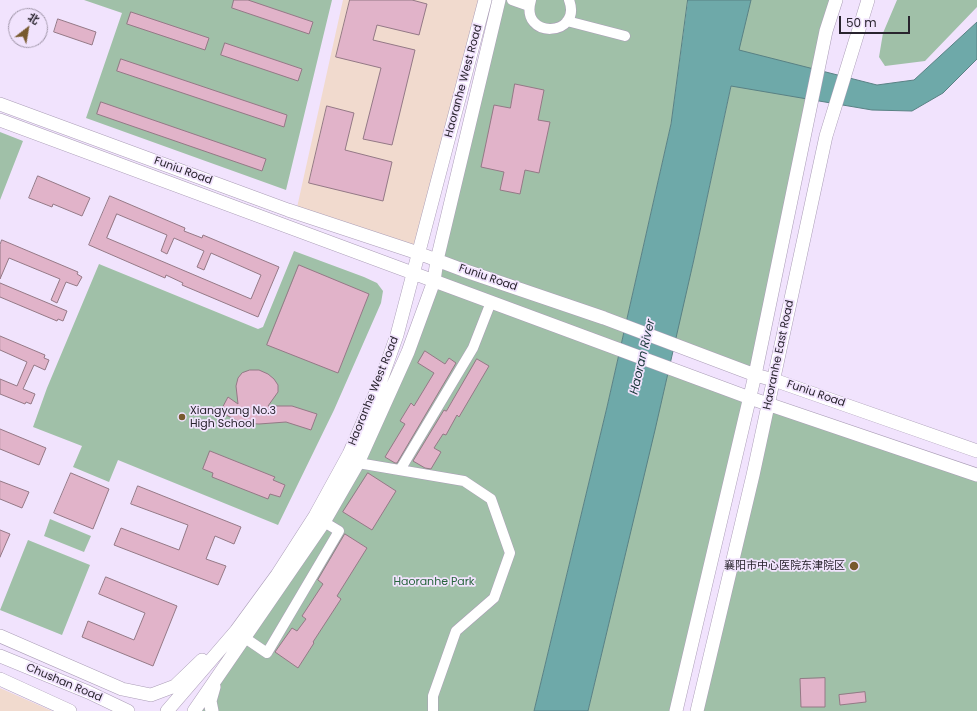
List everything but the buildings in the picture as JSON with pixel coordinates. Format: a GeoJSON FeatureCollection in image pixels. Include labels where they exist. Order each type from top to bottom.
{"type":"FeatureCollection","features":[{"type":"Feature","properties":{"kind":"street","name":"Haoranhe West Road"},"geometry":{"type":"LineString","coordinates":[[167,711],[236,631],[268,586],[315,516],[349,454],[380,383],[397,336],[485,0]]}},
{"type":"Feature","properties":{"kind":"street","name":"Haoranhe West Road"},"geometry":{"type":"LineString","coordinates":[[194,711],[324,522],[358,463],[408,352],[434,281],[437,260],[499,0]]}},
{"type":"Feature","properties":{"kind":"street"},"geometry":{"type":"LineString","coordinates":[[512,0],[530,3],[530,13],[532,19],[537,25],[549,30],[556,29],[568,21],[571,15],[569,0]]}},
{"type":"Feature","properties":{"kind":"street","name":"Haoranhe East Road"},"geometry":{"type":"LineString","coordinates":[[676,711],[750,398],[826,31],[836,0]]}},
{"type":"Feature","properties":{"kind":"street","name":"Haoranhe East Road"},"geometry":{"type":"LineString","coordinates":[[698,711],[769,404],[826,136],[868,0]]}},
{"type":"Feature","properties":{"kind":"street"},"geometry":{"type":"LineString","coordinates":[[568,21],[625,36]]}},
{"type":"Feature","properties":{"kind":"street","name":"Funiu Road"},"geometry":{"type":"LineString","coordinates":[[0,104],[288,210],[418,253],[614,322],[755,374],[977,451]]}},
{"type":"Feature","properties":{"kind":"street"},"geometry":{"type":"LineString","coordinates":[[0,120],[750,398],[977,475]]}},
{"type":"Feature","properties":{"kind":"street"},"geometry":{"type":"LineString","coordinates":[[400,470],[473,348],[491,302]]}},
{"type":"Feature","properties":{"kind":"street"},"geometry":{"type":"LineString","coordinates":[[358,463],[464,481],[491,498],[510,553],[494,598],[456,631],[433,696],[433,711]]}},
{"type":"Feature","properties":{"kind":"street"},"geometry":{"type":"LineString","coordinates":[[245,638],[267,653],[339,531],[324,522]]}},
{"type":"Feature","properties":{"kind":"street"},"geometry":{"type":"LineString","coordinates":[[0,636],[122,689],[150,695],[175,686],[208,654],[223,646]]}},
{"type":"Feature","properties":{"kind":"street","name":"Chushan Road"},"geometry":{"type":"LineString","coordinates":[[0,656],[88,692],[128,711]]}},
{"type":"Feature","properties":{"kind":"street","name":"Chushan Road"},"geometry":{"type":"LineString","coordinates":[[0,679],[70,711]]}},
{"type":"Feature","properties":{"kind":"street"},"geometry":{"type":"LineString","coordinates":[[212,711],[210,701],[215,681]]}},
{"type":"Feature","properties":{"kind":"street"},"geometry":{"type":"LineString","coordinates":[[0,688],[52,711]]}},
{"type":"Feature","properties":{"kind":"shaded area"},"geometry":{"type":"Polygon","coordinates":[[[343,0],[485,0],[418,253],[296,212],[343,0]]]}},
{"type":"Feature","properties":{"kind":"shaded area"},"geometry":{"type":"Polygon","coordinates":[[[0,688],[52,711],[0,711],[0,688]]]}},
{"type":"Feature","properties":{"kind":"green space"},"geometry":{"type":"Polygon","coordinates":[[[84,0],[332,0],[286,190],[86,118],[122,13],[84,0]]]}},
{"type":"Feature","properties":{"kind":"green space","name":"Haoranhe Park"},"geometry":{"type":"Polygon","coordinates":[[[499,0],[688,0],[671,124],[607,407],[534,711],[194,711],[392,387],[437,260],[499,0]]]}},
{"type":"Feature","properties":{"kind":"green space"},"geometry":{"type":"Polygon","coordinates":[[[751,0],[836,0],[755,375],[673,344],[694,259],[742,35],[751,0]]]}},
{"type":"Feature","properties":{"kind":"green space"},"geometry":{"type":"Polygon","coordinates":[[[897,0],[977,0],[977,7],[925,61],[885,66],[879,57],[883,33],[897,0]]]}},
{"type":"Feature","properties":{"kind":"green space"},"geometry":{"type":"Polygon","coordinates":[[[0,132],[23,141],[0,200],[0,132]]]}},
{"type":"Feature","properties":{"kind":"green space"},"geometry":{"type":"Polygon","coordinates":[[[294,251],[364,277],[377,283],[383,291],[381,303],[334,410],[278,525],[118,460],[109,482],[73,467],[82,446],[33,427],[47,388],[99,264],[258,329],[263,327],[294,251]]]}},
{"type":"Feature","properties":{"kind":"green space"},"geometry":{"type":"Polygon","coordinates":[[[669,368],[750,398],[676,711],[588,711],[669,368]]]}},
{"type":"Feature","properties":{"kind":"green space","name":"襄阳市中心医院东津院区"},"geometry":{"type":"Polygon","coordinates":[[[769,404],[977,475],[977,711],[697,711],[769,404]]]}},
{"type":"Feature","properties":{"kind":"green space"},"geometry":{"type":"Polygon","coordinates":[[[50,519],[91,536],[84,552],[44,536],[50,519]]]}},
{"type":"Feature","properties":{"kind":"green space"},"geometry":{"type":"Polygon","coordinates":[[[28,540],[90,565],[62,635],[0,610],[28,540]]]}},
{"type":"Feature","properties":{"kind":"water","name":"Haoran River"},"geometry":{"type":"Polygon","coordinates":[[[688,0],[751,0],[739,50],[877,85],[914,80],[977,22],[977,59],[943,93],[912,111],[872,110],[731,86],[655,430],[588,711],[534,711],[607,407],[671,124],[688,0]]]}},
{"type":"Feature","properties":{"kind":"place","name":"Xiangyang No.3 High School"},"geometry":{"type":"Point","coordinates":[182,417]}},
{"type":"Feature","properties":{"kind":"place","name":"襄阳市中心医院东津院区"},"geometry":{"type":"Point","coordinates":[854,566]}}]}
